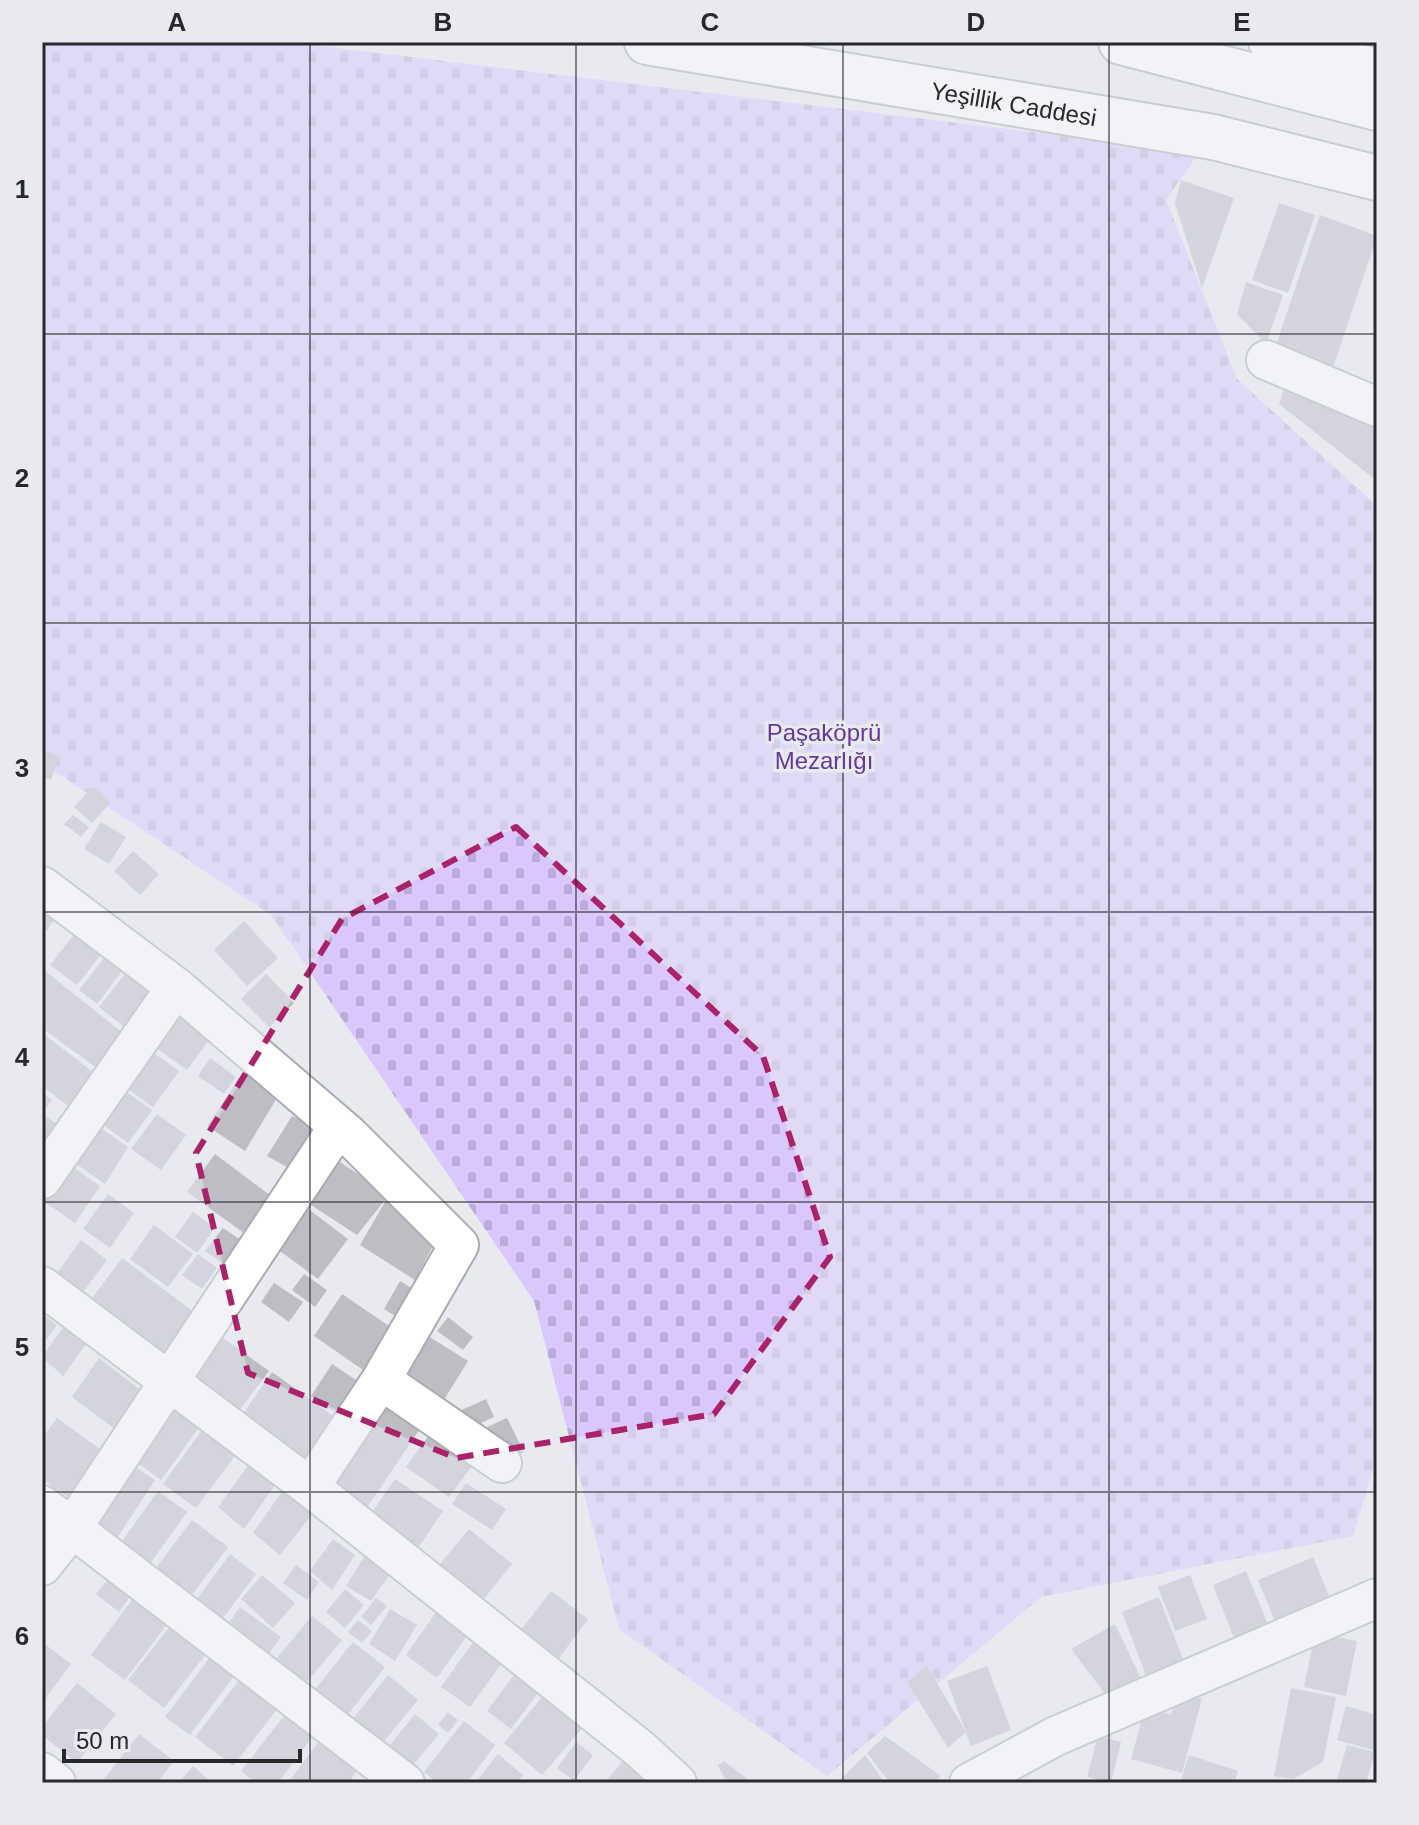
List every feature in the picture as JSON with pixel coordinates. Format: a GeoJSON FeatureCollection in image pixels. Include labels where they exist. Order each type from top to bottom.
{"type":"FeatureCollection","features":[{"type":"Feature","properties":{"kind":"highway","name":"Yeşillik Caddesi"},"geometry":{"type":"LineString","coordinates":[[647,42],[1213,137],[1377,178]]}},
{"type":"Feature","properties":{"kind":"highway"},"geometry":{"type":"LineString","coordinates":[[1121,42],[1377,108]]}},
{"type":"Feature","properties":{"kind":"street"},"geometry":{"type":"LineString","coordinates":[[1268,42],[1377,68]]}},
{"type":"Feature","properties":{"kind":"street"},"geometry":{"type":"LineString","coordinates":[[1266,360],[1377,407]]}},
{"type":"Feature","properties":{"kind":"street"},"geometry":{"type":"LineString","coordinates":[[42,886],[176,987],[338,1127],[459,1245],[381,1380],[310,1487]]}},
{"type":"Feature","properties":{"kind":"street"},"geometry":{"type":"LineString","coordinates":[[42,1179],[176,987]]}},
{"type":"Feature","properties":{"kind":"street"},"geometry":{"type":"LineString","coordinates":[[42,1566],[72,1528],[338,1127]]}},
{"type":"Feature","properties":{"kind":"street"},"geometry":{"type":"LineString","coordinates":[[42,1286],[310,1487],[640,1749],[677,1783]]}},
{"type":"Feature","properties":{"kind":"street"},"geometry":{"type":"LineString","coordinates":[[381,1380],[502,1463]]}},
{"type":"Feature","properties":{"kind":"street"},"geometry":{"type":"LineString","coordinates":[[42,1505],[405,1783]]}},
{"type":"Feature","properties":{"kind":"street"},"geometry":{"type":"LineString","coordinates":[[969,1783],[1056,1736],[1377,1598]]}},
{"type":"Feature","properties":{"kind":"street"},"geometry":{"type":"LineString","coordinates":[[42,1772],[56,1783]]}},
{"type":"Feature","properties":{"kind":"highlighted area"},"geometry":{"type":"Polygon","coordinates":[[[516,827],[763,1056],[830,1257],[714,1414],[456,1458],[248,1373],[196,1153],[342,919],[516,827]]]}},
{"type":"Feature","properties":{"kind":"green space","name":"Paşaköprü Mezarlığı"},"geometry":{"type":"Polygon","coordinates":[[[42,42],[286,42],[1199,152],[1166,200],[1237,379],[1377,506],[1377,1455],[1353,1536],[1041,1597],[827,1776],[619,1629],[534,1301],[271,915],[42,763],[42,42]]]}},
{"type":"Feature","properties":{"kind":"building"},"geometry":{"type":"Polygon","coordinates":[[[1181,180],[1234,198],[1202,288],[1175,203],[1181,180]]]}},
{"type":"Feature","properties":{"kind":"building"},"geometry":{"type":"Polygon","coordinates":[[[1279,203],[1315,215],[1288,293],[1252,280],[1279,203]]]}},
{"type":"Feature","properties":{"kind":"building"},"geometry":{"type":"Polygon","coordinates":[[[1320,215],[1377,236],[1332,371],[1276,345],[1320,215]]]}},
{"type":"Feature","properties":{"kind":"building"},"geometry":{"type":"Polygon","coordinates":[[[1246,282],[1283,295],[1266,344],[1237,314],[1246,282]]]}},
{"type":"Feature","properties":{"kind":"building"},"geometry":{"type":"Polygon","coordinates":[[[1284,389],[1377,421],[1377,481],[1279,404],[1284,389]]]}},
{"type":"Feature","properties":{"kind":"building"},"geometry":{"type":"Polygon","coordinates":[[[42,750],[59,756],[51,780],[42,777],[42,750]]]}},
{"type":"Feature","properties":{"kind":"building"},"geometry":{"type":"Polygon","coordinates":[[[93,786],[111,802],[92,823],[74,807],[93,786]]]}},
{"type":"Feature","properties":{"kind":"building"},"geometry":{"type":"Polygon","coordinates":[[[73,815],[89,827],[81,837],[64,824],[73,815]]]}},
{"type":"Feature","properties":{"kind":"building"},"geometry":{"type":"Polygon","coordinates":[[[101,822],[126,837],[109,864],[84,849],[101,822]]]}},
{"type":"Feature","properties":{"kind":"building"},"geometry":{"type":"Polygon","coordinates":[[[133,851],[159,874],[140,895],[114,871],[133,851]]]}},
{"type":"Feature","properties":{"kind":"building"},"geometry":{"type":"Polygon","coordinates":[[[42,911],[54,920],[42,937],[42,911]]]}},
{"type":"Feature","properties":{"kind":"building"},"geometry":{"type":"Polygon","coordinates":[[[244,921],[278,958],[247,986],[214,950],[244,921]]]}},
{"type":"Feature","properties":{"kind":"building"},"geometry":{"type":"Polygon","coordinates":[[[80,927],[106,948],[77,985],[50,965],[80,927]]]}},
{"type":"Feature","properties":{"kind":"building"},"geometry":{"type":"Polygon","coordinates":[[[108,953],[125,967],[97,1004],[79,990],[108,953]]]}},
{"type":"Feature","properties":{"kind":"building"},"geometry":{"type":"Polygon","coordinates":[[[44,970],[124,1034],[98,1069],[42,1028],[44,970]]]}},
{"type":"Feature","properties":{"kind":"building"},"geometry":{"type":"Polygon","coordinates":[[[128,970],[157,993],[128,1030],[99,1007],[128,970]]]}},
{"type":"Feature","properties":{"kind":"building"},"geometry":{"type":"Polygon","coordinates":[[[266,974],[294,1003],[269,1027],[241,999],[266,974]]]}},
{"type":"Feature","properties":{"kind":"building"},"geometry":{"type":"Polygon","coordinates":[[[171,1012],[209,1040],[187,1070],[148,1042],[171,1012]]]}},
{"type":"Feature","properties":{"kind":"building"},"geometry":{"type":"Polygon","coordinates":[[[45,1035],[98,1076],[72,1109],[42,1086],[45,1035]]]}},
{"type":"Feature","properties":{"kind":"building"},"geometry":{"type":"Polygon","coordinates":[[[144,1046],[179,1071],[153,1107],[118,1082],[144,1046]]]}},
{"type":"Feature","properties":{"kind":"building"},"geometry":{"type":"Polygon","coordinates":[[[210,1058],[236,1077],[224,1094],[198,1076],[210,1058]]]}},
{"type":"Feature","properties":{"kind":"building"},"geometry":{"type":"Polygon","coordinates":[[[244,1071],[277,1098],[245,1151],[207,1126],[244,1071]]]}},
{"type":"Feature","properties":{"kind":"building"},"geometry":{"type":"Polygon","coordinates":[[[118,1086],[152,1110],[128,1143],[95,1119],[118,1086]]]}},
{"type":"Feature","properties":{"kind":"building"},"geometry":{"type":"Polygon","coordinates":[[[42,1093],[52,1100],[42,1113],[42,1093]]]}},
{"type":"Feature","properties":{"kind":"building"},"geometry":{"type":"Polygon","coordinates":[[[42,1113],[60,1127],[42,1151],[42,1113]]]}},
{"type":"Feature","properties":{"kind":"building"},"geometry":{"type":"Polygon","coordinates":[[[157,1114],[186,1135],[161,1170],[131,1149],[157,1114]]]}},
{"type":"Feature","properties":{"kind":"building"},"geometry":{"type":"Polygon","coordinates":[[[292,1116],[325,1131],[296,1172],[267,1156],[292,1116]]]}},
{"type":"Feature","properties":{"kind":"building"},"geometry":{"type":"Polygon","coordinates":[[[91,1121],[128,1147],[105,1184],[68,1158],[91,1121]]]}},
{"type":"Feature","properties":{"kind":"building"},"geometry":{"type":"Polygon","coordinates":[[[215,1154],[275,1199],[248,1236],[187,1192],[215,1154]]]}},
{"type":"Feature","properties":{"kind":"building"},"geometry":{"type":"Polygon","coordinates":[[[334,1158],[389,1195],[357,1235],[305,1201],[334,1158]]]}},
{"type":"Feature","properties":{"kind":"building"},"geometry":{"type":"Polygon","coordinates":[[[64,1161],[100,1186],[75,1223],[42,1200],[42,1192],[64,1161]]]}},
{"type":"Feature","properties":{"kind":"building"},"geometry":{"type":"Polygon","coordinates":[[[108,1194],[134,1213],[110,1248],[83,1229],[108,1194]]]}},
{"type":"Feature","properties":{"kind":"building"},"geometry":{"type":"Polygon","coordinates":[[[389,1195],[438,1236],[415,1280],[360,1245],[389,1195]]]}},
{"type":"Feature","properties":{"kind":"building"},"geometry":{"type":"Polygon","coordinates":[[[299,1202],[348,1239],[318,1279],[273,1246],[299,1202]]]}},
{"type":"Feature","properties":{"kind":"building"},"geometry":{"type":"Polygon","coordinates":[[[193,1212],[215,1228],[197,1253],[175,1237],[193,1212]]]}},
{"type":"Feature","properties":{"kind":"building"},"geometry":{"type":"Polygon","coordinates":[[[154,1225],[193,1254],[168,1287],[130,1259],[154,1225]]]}},
{"type":"Feature","properties":{"kind":"building"},"geometry":{"type":"Polygon","coordinates":[[[223,1228],[244,1242],[226,1266],[205,1251],[223,1228]]]}},
{"type":"Feature","properties":{"kind":"building"},"geometry":{"type":"Polygon","coordinates":[[[81,1240],[107,1260],[80,1296],[54,1277],[81,1240]]]}},
{"type":"Feature","properties":{"kind":"building"},"geometry":{"type":"Polygon","coordinates":[[[198,1254],[217,1268],[202,1289],[182,1275],[198,1254]]]}},
{"type":"Feature","properties":{"kind":"building"},"geometry":{"type":"Polygon","coordinates":[[[122,1258],[198,1315],[160,1362],[87,1305],[122,1258]]]}},
{"type":"Feature","properties":{"kind":"building"},"geometry":{"type":"Polygon","coordinates":[[[304,1274],[327,1290],[315,1307],[292,1290],[304,1274]]]}},
{"type":"Feature","properties":{"kind":"building"},"geometry":{"type":"Polygon","coordinates":[[[400,1281],[418,1292],[402,1320],[384,1309],[400,1281]]]}},
{"type":"Feature","properties":{"kind":"building"},"geometry":{"type":"Polygon","coordinates":[[[274,1283],[303,1302],[289,1322],[261,1302],[274,1283]]]}},
{"type":"Feature","properties":{"kind":"building"},"geometry":{"type":"Polygon","coordinates":[[[342,1294],[395,1330],[366,1372],[314,1336],[342,1294]]]}},
{"type":"Feature","properties":{"kind":"building"},"geometry":{"type":"Polygon","coordinates":[[[42,1314],[57,1325],[42,1345],[42,1314]]]}},
{"type":"Feature","properties":{"kind":"building"},"geometry":{"type":"Polygon","coordinates":[[[448,1317],[473,1337],[463,1350],[437,1331],[448,1317]]]}},
{"type":"Feature","properties":{"kind":"building"},"geometry":{"type":"Polygon","coordinates":[[[64,1326],[87,1343],[63,1376],[42,1357],[64,1326]]]}},
{"type":"Feature","properties":{"kind":"building"},"geometry":{"type":"Polygon","coordinates":[[[420,1331],[468,1361],[442,1403],[394,1373],[420,1331]]]}},
{"type":"Feature","properties":{"kind":"building"},"geometry":{"type":"Polygon","coordinates":[[[219,1335],[269,1371],[239,1411],[190,1375],[219,1335]]]}},
{"type":"Feature","properties":{"kind":"building"},"geometry":{"type":"Polygon","coordinates":[[[99,1358],[143,1392],[116,1430],[72,1397],[99,1358]]]}},
{"type":"Feature","properties":{"kind":"building"},"geometry":{"type":"Polygon","coordinates":[[[332,1364],[359,1382],[338,1414],[311,1396],[332,1364]]]}},
{"type":"Feature","properties":{"kind":"building"},"geometry":{"type":"Polygon","coordinates":[[[272,1372],[340,1421],[310,1464],[242,1415],[272,1372]]]}},
{"type":"Feature","properties":{"kind":"building"},"geometry":{"type":"Polygon","coordinates":[[[382,1390],[426,1420],[366,1509],[322,1480],[382,1390]]]}},
{"type":"Feature","properties":{"kind":"building"},"geometry":{"type":"Polygon","coordinates":[[[486,1399],[494,1417],[464,1431],[455,1413],[486,1399]]]}},
{"type":"Feature","properties":{"kind":"building"},"geometry":{"type":"Polygon","coordinates":[[[175,1401],[203,1422],[161,1480],[132,1459],[175,1401]]]}},
{"type":"Feature","properties":{"kind":"building"},"geometry":{"type":"Polygon","coordinates":[[[57,1418],[103,1451],[69,1498],[42,1479],[42,1438],[57,1418]]]}},
{"type":"Feature","properties":{"kind":"building"},"geometry":{"type":"Polygon","coordinates":[[[507,1418],[524,1452],[509,1460],[476,1432],[507,1418]]]}},
{"type":"Feature","properties":{"kind":"building"},"geometry":{"type":"Polygon","coordinates":[[[204,1427],[238,1452],[196,1508],[163,1484],[204,1427]]]}},
{"type":"Feature","properties":{"kind":"building"},"geometry":{"type":"Polygon","coordinates":[[[434,1428],[477,1459],[449,1497],[406,1467],[434,1428]]]}},
{"type":"Feature","properties":{"kind":"building"},"geometry":{"type":"Polygon","coordinates":[[[126,1461],[155,1480],[117,1538],[88,1519],[126,1461]]]}},
{"type":"Feature","properties":{"kind":"building"},"geometry":{"type":"Polygon","coordinates":[[[250,1463],[277,1482],[244,1529],[218,1507],[250,1463]]]}},
{"type":"Feature","properties":{"kind":"building"},"geometry":{"type":"Polygon","coordinates":[[[395,1479],[443,1511],[414,1554],[366,1521],[395,1479]]]}},
{"type":"Feature","properties":{"kind":"building"},"geometry":{"type":"Polygon","coordinates":[[[466,1483],[506,1509],[492,1530],[452,1504],[466,1483]]]}},
{"type":"Feature","properties":{"kind":"building"},"geometry":{"type":"Polygon","coordinates":[[[284,1489],[314,1512],[280,1555],[253,1533],[284,1489]]]}},
{"type":"Feature","properties":{"kind":"building"},"geometry":{"type":"Polygon","coordinates":[[[158,1491],[187,1512],[149,1565],[120,1544],[158,1491]]]}},
{"type":"Feature","properties":{"kind":"building"},"geometry":{"type":"Polygon","coordinates":[[[192,1520],[228,1547],[192,1595],[156,1568],[192,1520]]]}},
{"type":"Feature","properties":{"kind":"building"},"geometry":{"type":"Polygon","coordinates":[[[469,1529],[512,1564],[479,1605],[436,1569],[469,1529]]]}},
{"type":"Feature","properties":{"kind":"building"},"geometry":{"type":"Polygon","coordinates":[[[333,1539],[355,1555],[332,1590],[310,1571],[333,1539]]]}},
{"type":"Feature","properties":{"kind":"building"},"geometry":{"type":"Polygon","coordinates":[[[230,1554],[256,1574],[223,1618],[197,1599],[230,1554]]]}},
{"type":"Feature","properties":{"kind":"building"},"geometry":{"type":"Polygon","coordinates":[[[366,1554],[392,1571],[371,1601],[346,1586],[366,1554]]]}},
{"type":"Feature","properties":{"kind":"building"},"geometry":{"type":"Polygon","coordinates":[[[1313,1557],[1332,1603],[1277,1626],[1258,1580],[1313,1557]]]}},
{"type":"Feature","properties":{"kind":"building"},"geometry":{"type":"Polygon","coordinates":[[[296,1565],[319,1582],[307,1600],[283,1583],[296,1565]]]}},
{"type":"Feature","properties":{"kind":"building"},"geometry":{"type":"Polygon","coordinates":[[[1246,1571],[1268,1624],[1234,1638],[1213,1585],[1246,1571]]]}},
{"type":"Feature","properties":{"kind":"building"},"geometry":{"type":"Polygon","coordinates":[[[262,1575],[295,1603],[273,1628],[241,1599],[262,1575]]]}},
{"type":"Feature","properties":{"kind":"building"},"geometry":{"type":"Polygon","coordinates":[[[1190,1575],[1207,1619],[1175,1631],[1158,1587],[1190,1575]]]}},
{"type":"Feature","properties":{"kind":"building"},"geometry":{"type":"Polygon","coordinates":[[[109,1578],[131,1595],[119,1612],[96,1594],[109,1578]]]}},
{"type":"Feature","properties":{"kind":"building"},"geometry":{"type":"Polygon","coordinates":[[[345,1589],[364,1605],[345,1628],[326,1612],[345,1589]]]}},
{"type":"Feature","properties":{"kind":"building"},"geometry":{"type":"Polygon","coordinates":[[[551,1591],[588,1619],[559,1658],[521,1630],[551,1591]]]}},
{"type":"Feature","properties":{"kind":"building"},"geometry":{"type":"Polygon","coordinates":[[[134,1597],[168,1623],[125,1680],[91,1655],[134,1597]]]}},
{"type":"Feature","properties":{"kind":"building"},"geometry":{"type":"Polygon","coordinates":[[[1159,1597],[1186,1667],[1148,1681],[1122,1612],[1159,1597]]]}},
{"type":"Feature","properties":{"kind":"building"},"geometry":{"type":"Polygon","coordinates":[[[376,1598],[387,1606],[371,1625],[361,1617],[376,1598]]]}},
{"type":"Feature","properties":{"kind":"building"},"geometry":{"type":"Polygon","coordinates":[[[240,1607],[281,1637],[268,1655],[228,1624],[240,1607]]]}},
{"type":"Feature","properties":{"kind":"building"},"geometry":{"type":"Polygon","coordinates":[[[439,1608],[471,1630],[437,1678],[406,1655],[439,1608]]]}},
{"type":"Feature","properties":{"kind":"building"},"geometry":{"type":"Polygon","coordinates":[[[390,1609],[417,1625],[395,1661],[369,1644],[390,1609]]]}},
{"type":"Feature","properties":{"kind":"building"},"geometry":{"type":"Polygon","coordinates":[[[312,1616],[342,1640],[306,1683],[277,1658],[312,1616]]]}},
{"type":"Feature","properties":{"kind":"building"},"geometry":{"type":"Polygon","coordinates":[[[358,1620],[372,1631],[362,1643],[348,1632],[358,1620]]]}},
{"type":"Feature","properties":{"kind":"building"},"geometry":{"type":"Polygon","coordinates":[[[1115,1624],[1143,1683],[1109,1699],[1071,1649],[1115,1624]]]}},
{"type":"Feature","properties":{"kind":"building"},"geometry":{"type":"Polygon","coordinates":[[[170,1626],[206,1654],[164,1708],[128,1680],[170,1626]]]}},
{"type":"Feature","properties":{"kind":"building"},"geometry":{"type":"Polygon","coordinates":[[[1315,1633],[1357,1641],[1346,1696],[1304,1687],[1315,1633]]]}},
{"type":"Feature","properties":{"kind":"building"},"geometry":{"type":"Polygon","coordinates":[[[479,1634],[508,1655],[470,1707],[441,1687],[479,1634]]]}},
{"type":"Feature","properties":{"kind":"building"},"geometry":{"type":"Polygon","coordinates":[[[42,1642],[71,1664],[42,1703],[42,1642]]]}},
{"type":"Feature","properties":{"kind":"building"},"geometry":{"type":"Polygon","coordinates":[[[353,1642],[385,1667],[346,1717],[314,1691],[353,1642]]]}},
{"type":"Feature","properties":{"kind":"building"},"geometry":{"type":"Polygon","coordinates":[[[213,1653],[238,1671],[190,1735],[165,1717],[213,1653]]]}},
{"type":"Feature","properties":{"kind":"building"},"geometry":{"type":"Polygon","coordinates":[[[927,1666],[966,1732],[948,1748],[907,1682],[927,1666]]]}},
{"type":"Feature","properties":{"kind":"building"},"geometry":{"type":"Polygon","coordinates":[[[987,1666],[1011,1730],[971,1746],[947,1681],[987,1666]]]}},
{"type":"Feature","properties":{"kind":"building"},"geometry":{"type":"Polygon","coordinates":[[[517,1671],[541,1689],[511,1729],[487,1711],[517,1671]]]}},
{"type":"Feature","properties":{"kind":"building"},"geometry":{"type":"Polygon","coordinates":[[[243,1675],[281,1704],[233,1766],[195,1737],[243,1675]]]}},
{"type":"Feature","properties":{"kind":"building"},"geometry":{"type":"Polygon","coordinates":[[[388,1675],[418,1700],[381,1745],[351,1721],[388,1675]]]}},
{"type":"Feature","properties":{"kind":"building"},"geometry":{"type":"Polygon","coordinates":[[[77,1683],[116,1714],[77,1763],[42,1735],[42,1727],[77,1683]]]}},
{"type":"Feature","properties":{"kind":"building"},"geometry":{"type":"Polygon","coordinates":[[[1291,1688],[1336,1697],[1323,1762],[1293,1779],[1274,1776],[1291,1688]]]}},
{"type":"Feature","properties":{"kind":"building"},"geometry":{"type":"Polygon","coordinates":[[[547,1691],[587,1723],[542,1775],[504,1743],[547,1691]]]}},
{"type":"Feature","properties":{"kind":"building"},"geometry":{"type":"Polygon","coordinates":[[[1177,1692],[1202,1699],[1182,1773],[1131,1759],[1145,1708],[1171,1715],[1177,1692]]]}},
{"type":"Feature","properties":{"kind":"building"},"geometry":{"type":"Polygon","coordinates":[[[1346,1706],[1377,1715],[1377,1751],[1337,1740],[1346,1706]]]}},
{"type":"Feature","properties":{"kind":"building"},"geometry":{"type":"Polygon","coordinates":[[[287,1712],[315,1733],[278,1783],[255,1783],[241,1771],[287,1712]]]}},
{"type":"Feature","properties":{"kind":"building"},"geometry":{"type":"Polygon","coordinates":[[[448,1712],[458,1720],[448,1733],[438,1725],[448,1712]]]}},
{"type":"Feature","properties":{"kind":"building"},"geometry":{"type":"Polygon","coordinates":[[[415,1714],[439,1734],[414,1764],[390,1745],[415,1714]]]}},
{"type":"Feature","properties":{"kind":"building"},"geometry":{"type":"Polygon","coordinates":[[[464,1721],[495,1745],[467,1783],[438,1783],[424,1772],[464,1721]]]}},
{"type":"Feature","properties":{"kind":"building"},"geometry":{"type":"Polygon","coordinates":[[[139,1734],[174,1761],[157,1783],[101,1783],[139,1734]]]}},
{"type":"Feature","properties":{"kind":"building"},"geometry":{"type":"Polygon","coordinates":[[[885,1736],[941,1776],[934,1783],[890,1783],[867,1753],[885,1736]]]}},
{"type":"Feature","properties":{"kind":"building"},"geometry":{"type":"Polygon","coordinates":[[[1098,1736],[1121,1742],[1111,1783],[1087,1777],[1098,1736]]]}},
{"type":"Feature","properties":{"kind":"building"},"geometry":{"type":"Polygon","coordinates":[[[322,1737],[361,1766],[348,1783],[288,1783],[322,1737]]]}},
{"type":"Feature","properties":{"kind":"building"},"geometry":{"type":"Polygon","coordinates":[[[576,1742],[593,1755],[574,1781],[557,1768],[576,1742]]]}},
{"type":"Feature","properties":{"kind":"building"},"geometry":{"type":"Polygon","coordinates":[[[1347,1745],[1375,1752],[1366,1783],[1336,1783],[1347,1745]]]}},
{"type":"Feature","properties":{"kind":"building"},"geometry":{"type":"Polygon","coordinates":[[[498,1754],[523,1775],[516,1783],[475,1783],[498,1754]]]}},
{"type":"Feature","properties":{"kind":"building"},"geometry":{"type":"Polygon","coordinates":[[[629,1754],[662,1783],[604,1783],[629,1754]]]}},
{"type":"Feature","properties":{"kind":"building"},"geometry":{"type":"Polygon","coordinates":[[[865,1755],[885,1783],[837,1783],[865,1755]]]}},
{"type":"Feature","properties":{"kind":"building"},"geometry":{"type":"Polygon","coordinates":[[[1189,1755],[1238,1771],[1234,1783],[1180,1783],[1189,1755]]]}},
{"type":"Feature","properties":{"kind":"building"},"geometry":{"type":"Polygon","coordinates":[[[724,1761],[753,1783],[727,1783],[718,1765],[724,1761]]]}},
{"type":"Feature","properties":{"kind":"building"},"geometry":{"type":"Polygon","coordinates":[[[193,1766],[212,1783],[178,1783],[193,1766]]]}}]}
